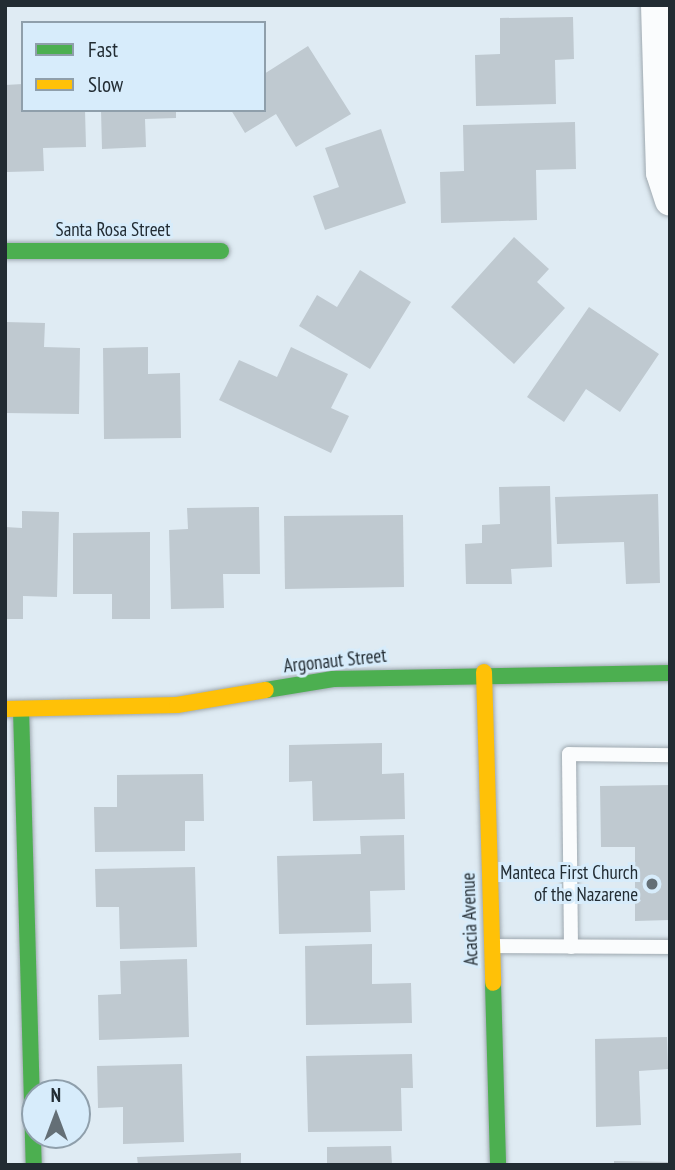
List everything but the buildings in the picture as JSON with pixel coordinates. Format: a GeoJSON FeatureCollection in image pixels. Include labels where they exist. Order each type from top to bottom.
{"type":"FeatureCollection","features":[{"type":"Feature","properties":{"kind":"street"},"geometry":{"type":"LineString","coordinates":[[656,5],[661,173],[670,201]]}},
{"type":"Feature","properties":{"kind":"street","name":"Santa Rosa Street"},"geometry":{"type":"LineString","coordinates":[[5,251],[221,251]]}},
{"type":"Feature","properties":{"kind":"street","name":"Argonaut Street"},"geometry":{"type":"LineString","coordinates":[[13,709],[177,705],[333,679],[484,672],[670,673]]}},
{"type":"Feature","properties":{"kind":"street","name":"Acacia Avenue"},"geometry":{"type":"LineString","coordinates":[[484,672],[498,1165]]}},
{"type":"Feature","properties":{"kind":"street"},"geometry":{"type":"LineString","coordinates":[[13,709],[34,1165]]}},
{"type":"Feature","properties":{"kind":"lane"},"geometry":{"type":"LineString","coordinates":[[571,947],[569,754],[670,755]]}},
{"type":"Feature","properties":{"kind":"lane"},"geometry":{"type":"LineString","coordinates":[[492,946],[670,947]]}},
{"type":"Feature","properties":{"kind":"traffic: fast"},"geometry":{"type":"LineString","coordinates":[[5,251],[221,251]]}},
{"type":"Feature","properties":{"kind":"traffic: fast"},"geometry":{"type":"LineString","coordinates":[[266,690],[333,679],[670,673]]}},
{"type":"Feature","properties":{"kind":"traffic: fast"},"geometry":{"type":"LineString","coordinates":[[21,709],[34,1165]]}},
{"type":"Feature","properties":{"kind":"traffic: fast"},"geometry":{"type":"LineString","coordinates":[[493,983],[498,1165]]}},
{"type":"Feature","properties":{"kind":"traffic: slow"},"geometry":{"type":"LineString","coordinates":[[484,672],[493,983]]}},
{"type":"Feature","properties":{"kind":"traffic: slow"},"geometry":{"type":"LineString","coordinates":[[5,709],[177,705],[266,690]]}},
{"type":"Feature","properties":{"kind":"place","name":"Manteca First Church of the Nazarene"},"geometry":{"type":"Point","coordinates":[652,884]}}]}
